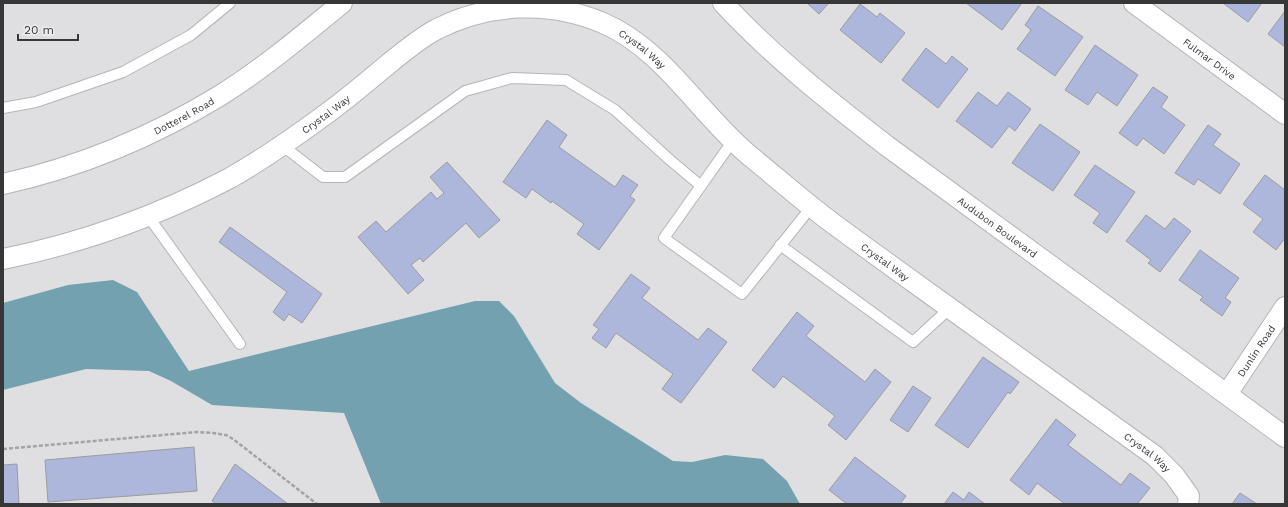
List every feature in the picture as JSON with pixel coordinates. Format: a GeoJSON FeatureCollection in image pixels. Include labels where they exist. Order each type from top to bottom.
{"type":"FeatureCollection","features":[{"type":"Feature","properties":{"kind":"street","name":"Dotterel Road"},"geometry":{"type":"LineString","coordinates":[[3,184],[26,179],[80,162],[134,141],[185,116],[222,94],[269,62],[342,3]]}},
{"type":"Feature","properties":{"kind":"street","name":"Audubon Boulevard"},"geometry":{"type":"LineString","coordinates":[[723,3],[785,63],[856,123],[1285,437]]}},
{"type":"Feature","properties":{"kind":"street","name":"Fulmar Drive"},"geometry":{"type":"LineString","coordinates":[[1134,3],[1285,114]]}},
{"type":"Feature","properties":{"kind":"street","name":"Crystal Way"},"geometry":{"type":"LineString","coordinates":[[3,259],[72,243],[129,224],[177,204],[231,177],[283,146],[331,111],[406,49],[432,31],[459,19],[481,12],[517,7],[547,7],[576,13],[604,23],[630,37],[651,53],[732,142],[837,226],[1155,456],[1174,475],[1189,496],[1188,504]]}},
{"type":"Feature","properties":{"kind":"street","name":"Dunlin Road"},"geometry":{"type":"LineString","coordinates":[[1227,394],[1285,307]]}},
{"type":"Feature","properties":{"kind":"lane"},"geometry":{"type":"LineString","coordinates":[[3,108],[36,102],[123,72],[191,35],[230,3]]}},
{"type":"Feature","properties":{"kind":"lane"},"geometry":{"type":"LineString","coordinates":[[283,146],[324,177],[345,178],[465,92],[512,78],[566,80],[615,110],[701,186]]}},
{"type":"Feature","properties":{"kind":"lane"},"geometry":{"type":"LineString","coordinates":[[732,142],[664,238],[742,294],[812,206]]}},
{"type":"Feature","properties":{"kind":"lane"},"geometry":{"type":"LineString","coordinates":[[148,216],[240,344]]}},
{"type":"Feature","properties":{"kind":"lane"},"geometry":{"type":"LineString","coordinates":[[780,245],[913,342],[950,308]]}},
{"type":"Feature","properties":{"kind":"path"},"geometry":{"type":"LineString","coordinates":[[3,449],[146,436],[213,432],[226,435],[233,439],[317,504]]}},
{"type":"Feature","properties":{"kind":"water"},"geometry":{"type":"Polygon","coordinates":[[[113,280],[137,292],[189,371],[475,301],[499,301],[514,316],[555,383],[581,403],[673,461],[692,462],[725,455],[763,459],[787,481],[800,504],[381,504],[344,413],[212,405],[171,381],[149,371],[86,369],[3,390],[3,303],[68,285],[113,280]]]}},
{"type":"Feature","properties":{"kind":"building"},"geometry":{"type":"Polygon","coordinates":[[[807,3],[829,3],[819,14],[807,3]]]}},
{"type":"Feature","properties":{"kind":"building"},"geometry":{"type":"Polygon","coordinates":[[[966,3],[1022,3],[1002,30],[966,3]]]}},
{"type":"Feature","properties":{"kind":"building"},"geometry":{"type":"Polygon","coordinates":[[[1223,3],[1262,3],[1248,22],[1223,3]]]}},
{"type":"Feature","properties":{"kind":"building"},"geometry":{"type":"Polygon","coordinates":[[[860,4],[877,17],[880,13],[905,33],[881,63],[840,30],[860,4]]]}},
{"type":"Feature","properties":{"kind":"building"},"geometry":{"type":"Polygon","coordinates":[[[1038,6],[1083,37],[1055,76],[1017,49],[1031,30],[1025,25],[1038,6]]]}},
{"type":"Feature","properties":{"kind":"building"},"geometry":{"type":"Polygon","coordinates":[[[1285,11],[1285,47],[1268,34],[1285,11]]]}},
{"type":"Feature","properties":{"kind":"building"},"geometry":{"type":"Polygon","coordinates":[[[1095,45],[1138,75],[1117,106],[1097,92],[1088,105],[1065,90],[1095,45]]]}},
{"type":"Feature","properties":{"kind":"building"},"geometry":{"type":"Polygon","coordinates":[[[926,48],[946,64],[952,56],[968,69],[938,108],[902,80],[926,48]]]}},
{"type":"Feature","properties":{"kind":"building"},"geometry":{"type":"Polygon","coordinates":[[[1153,87],[1168,97],[1161,107],[1185,125],[1164,154],[1143,138],[1137,146],[1119,133],[1153,87]]]}},
{"type":"Feature","properties":{"kind":"building"},"geometry":{"type":"Polygon","coordinates":[[[978,92],[997,106],[1008,92],[1031,109],[1015,131],[1009,126],[992,148],[956,121],[978,92]]]}},
{"type":"Feature","properties":{"kind":"building"},"geometry":{"type":"Polygon","coordinates":[[[547,120],[567,135],[559,147],[615,187],[623,175],[638,185],[630,196],[635,200],[599,250],[577,234],[584,224],[552,201],[551,203],[532,189],[526,198],[503,182],[547,120]]]}},
{"type":"Feature","properties":{"kind":"building"},"geometry":{"type":"Polygon","coordinates":[[[1040,124],[1080,152],[1053,191],[1012,163],[1040,124]]]}},
{"type":"Feature","properties":{"kind":"building"},"geometry":{"type":"Polygon","coordinates":[[[1208,125],[1221,134],[1213,145],[1240,164],[1220,194],[1198,179],[1194,185],[1175,173],[1208,125]]]}},
{"type":"Feature","properties":{"kind":"building"},"geometry":{"type":"Polygon","coordinates":[[[447,162],[500,220],[479,238],[466,223],[423,262],[420,258],[411,265],[424,280],[408,294],[358,237],[376,221],[386,232],[431,192],[437,199],[444,193],[430,177],[447,162]]]}},
{"type":"Feature","properties":{"kind":"building"},"geometry":{"type":"Polygon","coordinates":[[[1095,165],[1135,192],[1107,233],[1093,223],[1100,213],[1074,195],[1095,165]]]}},
{"type":"Feature","properties":{"kind":"building"},"geometry":{"type":"Polygon","coordinates":[[[1265,175],[1285,190],[1285,238],[1276,250],[1253,232],[1263,219],[1243,204],[1265,175]]]}},
{"type":"Feature","properties":{"kind":"building"},"geometry":{"type":"Polygon","coordinates":[[[1146,215],[1165,229],[1174,218],[1191,231],[1160,272],[1148,263],[1151,260],[1126,241],[1146,215]]]}},
{"type":"Feature","properties":{"kind":"building"},"geometry":{"type":"Polygon","coordinates":[[[230,227],[322,294],[302,323],[289,314],[284,321],[273,312],[287,292],[219,242],[230,227]]]}},
{"type":"Feature","properties":{"kind":"building"},"geometry":{"type":"Polygon","coordinates":[[[1200,250],[1239,278],[1225,298],[1231,302],[1222,316],[1200,300],[1203,297],[1179,280],[1200,250]]]}},
{"type":"Feature","properties":{"kind":"building"},"geometry":{"type":"Polygon","coordinates":[[[631,274],[650,288],[642,298],[698,340],[708,328],[727,342],[681,403],[662,389],[673,374],[616,333],[606,348],[592,338],[599,329],[593,325],[631,274]]]}},
{"type":"Feature","properties":{"kind":"building"},"geometry":{"type":"Polygon","coordinates":[[[797,312],[814,326],[806,336],[865,382],[875,369],[891,382],[846,440],[828,425],[835,416],[783,376],[774,388],[752,370],[797,312]]]}},
{"type":"Feature","properties":{"kind":"building"},"geometry":{"type":"Polygon","coordinates":[[[983,357],[1019,382],[1010,394],[1008,392],[968,448],[935,425],[983,357]]]}},
{"type":"Feature","properties":{"kind":"building"},"geometry":{"type":"Polygon","coordinates":[[[913,386],[931,398],[908,432],[890,420],[913,386]]]}},
{"type":"Feature","properties":{"kind":"building"},"geometry":{"type":"Polygon","coordinates":[[[1056,419],[1076,435],[1068,445],[1121,485],[1130,473],[1150,488],[1137,504],[1065,504],[1037,483],[1029,495],[1010,480],[1056,419]]]}},
{"type":"Feature","properties":{"kind":"building"},"geometry":{"type":"Polygon","coordinates":[[[194,447],[197,491],[48,502],[45,460],[194,447]]]}},
{"type":"Feature","properties":{"kind":"building"},"geometry":{"type":"Polygon","coordinates":[[[855,457],[906,496],[900,504],[847,504],[829,490],[855,457]]]}},
{"type":"Feature","properties":{"kind":"building"},"geometry":{"type":"Polygon","coordinates":[[[17,464],[19,504],[3,504],[3,465],[17,464]]]}},
{"type":"Feature","properties":{"kind":"building"},"geometry":{"type":"Polygon","coordinates":[[[235,464],[288,504],[216,504],[212,501],[235,464]]]}},
{"type":"Feature","properties":{"kind":"building"},"geometry":{"type":"Polygon","coordinates":[[[953,492],[964,500],[969,492],[985,504],[944,504],[953,492]]]}},
{"type":"Feature","properties":{"kind":"building"},"geometry":{"type":"Polygon","coordinates":[[[1240,493],[1257,504],[1232,504],[1240,493]]]}}]}
